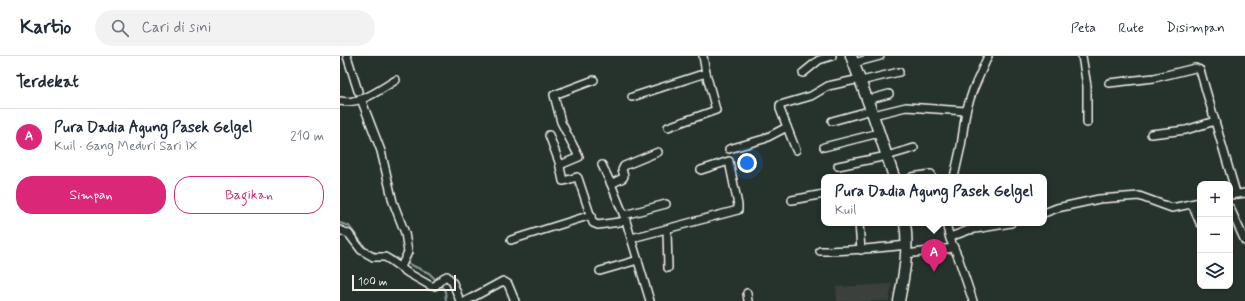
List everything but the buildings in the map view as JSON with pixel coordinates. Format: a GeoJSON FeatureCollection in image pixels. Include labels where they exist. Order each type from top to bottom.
{"type":"FeatureCollection","features":[{"type":"Feature","properties":{"kind":"main road"},"geometry":{"type":"LineString","coordinates":[[853,60],[893,174]]}},
{"type":"Feature","properties":{"kind":"main road"},"geometry":{"type":"LineString","coordinates":[[899,301],[907,250],[905,226]]}},
{"type":"Feature","properties":{"kind":"street"},"geometry":{"type":"LineString","coordinates":[[347,56],[358,91]]}},
{"type":"Feature","properties":{"kind":"street"},"geometry":{"type":"LineString","coordinates":[[668,127],[716,110],[703,56]]}},
{"type":"Feature","properties":{"kind":"street"},"geometry":{"type":"LineString","coordinates":[[803,73],[819,60],[832,56]]}},
{"type":"Feature","properties":{"kind":"street"},"geometry":{"type":"LineString","coordinates":[[853,60],[880,56]]}},
{"type":"Feature","properties":{"kind":"street"},"geometry":{"type":"LineString","coordinates":[[955,174],[961,146],[966,111],[973,90],[988,56]]}},
{"type":"Feature","properties":{"kind":"street"},"geometry":{"type":"LineString","coordinates":[[1082,56],[1087,86],[1087,123]]}},
{"type":"Feature","properties":{"kind":"street"},"geometry":{"type":"LineString","coordinates":[[1109,83],[1154,78],[1195,68],[1198,69],[1201,74],[1215,121],[1230,181]]}},
{"type":"Feature","properties":{"kind":"street"},"geometry":{"type":"LineString","coordinates":[[796,150],[780,109],[781,104],[811,96],[828,86],[899,72]]}},
{"type":"Feature","properties":{"kind":"street"},"geometry":{"type":"LineString","coordinates":[[632,97],[706,73]]}},
{"type":"Feature","properties":{"kind":"street"},"geometry":{"type":"LineString","coordinates":[[340,101],[350,101],[368,97],[396,80]]}},
{"type":"Feature","properties":{"kind":"street"},"geometry":{"type":"LineString","coordinates":[[560,165],[579,157],[561,122],[554,95],[594,80]]}},
{"type":"Feature","properties":{"kind":"street"},"geometry":{"type":"LineString","coordinates":[[867,100],[889,94]]}},
{"type":"Feature","properties":{"kind":"street"},"geometry":{"type":"LineString","coordinates":[[361,99],[381,151],[393,202],[405,233],[408,250],[403,264]]}},
{"type":"Feature","properties":{"kind":"street"},"geometry":{"type":"LineString","coordinates":[[832,121],[872,112],[906,107],[966,111]]}},
{"type":"Feature","properties":{"kind":"street"},"geometry":{"type":"LineString","coordinates":[[1151,134],[1186,130],[1215,121]]}},
{"type":"Feature","properties":{"kind":"street"},"geometry":{"type":"LineString","coordinates":[[729,149],[764,139],[787,127]]}},
{"type":"Feature","properties":{"kind":"street"},"geometry":{"type":"LineString","coordinates":[[824,147],[879,133]]}},
{"type":"Feature","properties":{"kind":"street"},"geometry":{"type":"LineString","coordinates":[[549,135],[564,181],[575,177],[578,178],[593,223],[596,225],[625,218],[666,204]]}},
{"type":"Feature","properties":{"kind":"street"},"geometry":{"type":"LineString","coordinates":[[838,166],[887,156],[914,148]]}},
{"type":"Feature","properties":{"kind":"street"},"geometry":{"type":"LineString","coordinates":[[611,184],[623,178],[622,168],[624,166],[658,152]]}},
{"type":"Feature","properties":{"kind":"street"},"geometry":{"type":"LineString","coordinates":[[632,238],[735,212],[739,209],[729,161],[701,170]]}},
{"type":"Feature","properties":{"kind":"street"},"geometry":{"type":"LineString","coordinates":[[602,165],[625,218],[650,301]]}},
{"type":"Feature","properties":{"kind":"street"},"geometry":{"type":"LineString","coordinates":[[1233,194],[1245,192]]}},
{"type":"Feature","properties":{"kind":"street"},"geometry":{"type":"LineString","coordinates":[[792,200],[821,195]]}},
{"type":"Feature","properties":{"kind":"street"},"geometry":{"type":"LineString","coordinates":[[1047,212],[1098,199],[1139,196],[1172,208],[1197,203]]}},
{"type":"Feature","properties":{"kind":"street"},"geometry":{"type":"LineString","coordinates":[[1192,204],[1197,217]]}},
{"type":"Feature","properties":{"kind":"street"},"geometry":{"type":"LineString","coordinates":[[511,240],[590,215]]}},
{"type":"Feature","properties":{"kind":"street"},"geometry":{"type":"LineString","coordinates":[[1233,215],[1245,241]]}},
{"type":"Feature","properties":{"kind":"street"},"geometry":{"type":"LineString","coordinates":[[859,226],[861,250]]}},
{"type":"Feature","properties":{"kind":"street"},"geometry":{"type":"LineString","coordinates":[[947,226],[973,301]]}},
{"type":"Feature","properties":{"kind":"street"},"geometry":{"type":"LineString","coordinates":[[950,237],[969,230],[993,226]]}},
{"type":"Feature","properties":{"kind":"street"},"geometry":{"type":"LineString","coordinates":[[667,229],[668,268]]}},
{"type":"Feature","properties":{"kind":"street"},"geometry":{"type":"LineString","coordinates":[[340,230],[349,234],[361,250],[374,257],[385,257],[403,264],[408,273],[430,286],[438,284],[447,276],[453,283],[460,301]]}},
{"type":"Feature","properties":{"kind":"street"},"geometry":{"type":"LineString","coordinates":[[820,251],[954,248]]}},
{"type":"Feature","properties":{"kind":"street"},"geometry":{"type":"LineString","coordinates":[[600,271],[638,260]]}},
{"type":"Feature","properties":{"kind":"street"},"geometry":{"type":"LineString","coordinates":[[466,301],[503,280],[508,284],[516,301]]}},
{"type":"Feature","properties":{"kind":"street"},"geometry":{"type":"LineString","coordinates":[[747,293],[748,301]]}},
{"type":"Feature","properties":{"kind":"shaded area"},"geometry":{"type":"Polygon","coordinates":[[[892,284],[889,301],[837,301],[836,287],[892,284]]]}},
{"type":"Feature","properties":{"kind":"waterway"},"geometry":{"type":"LineString","coordinates":[[340,223],[349,226],[368,251],[382,254]]}},
{"type":"Feature","properties":{"kind":"waterway"},"geometry":{"type":"LineString","coordinates":[[388,255],[429,273],[437,281]]}},
{"type":"Feature","properties":{"kind":"waterway"},"geometry":{"type":"LineString","coordinates":[[440,285],[445,291],[446,301]]}},
{"type":"Feature","properties":{"kind":"place","name":"Pura Dadia Agung Pasek Gelgel"},"geometry":{"type":"Point","coordinates":[934,272]}}]}
